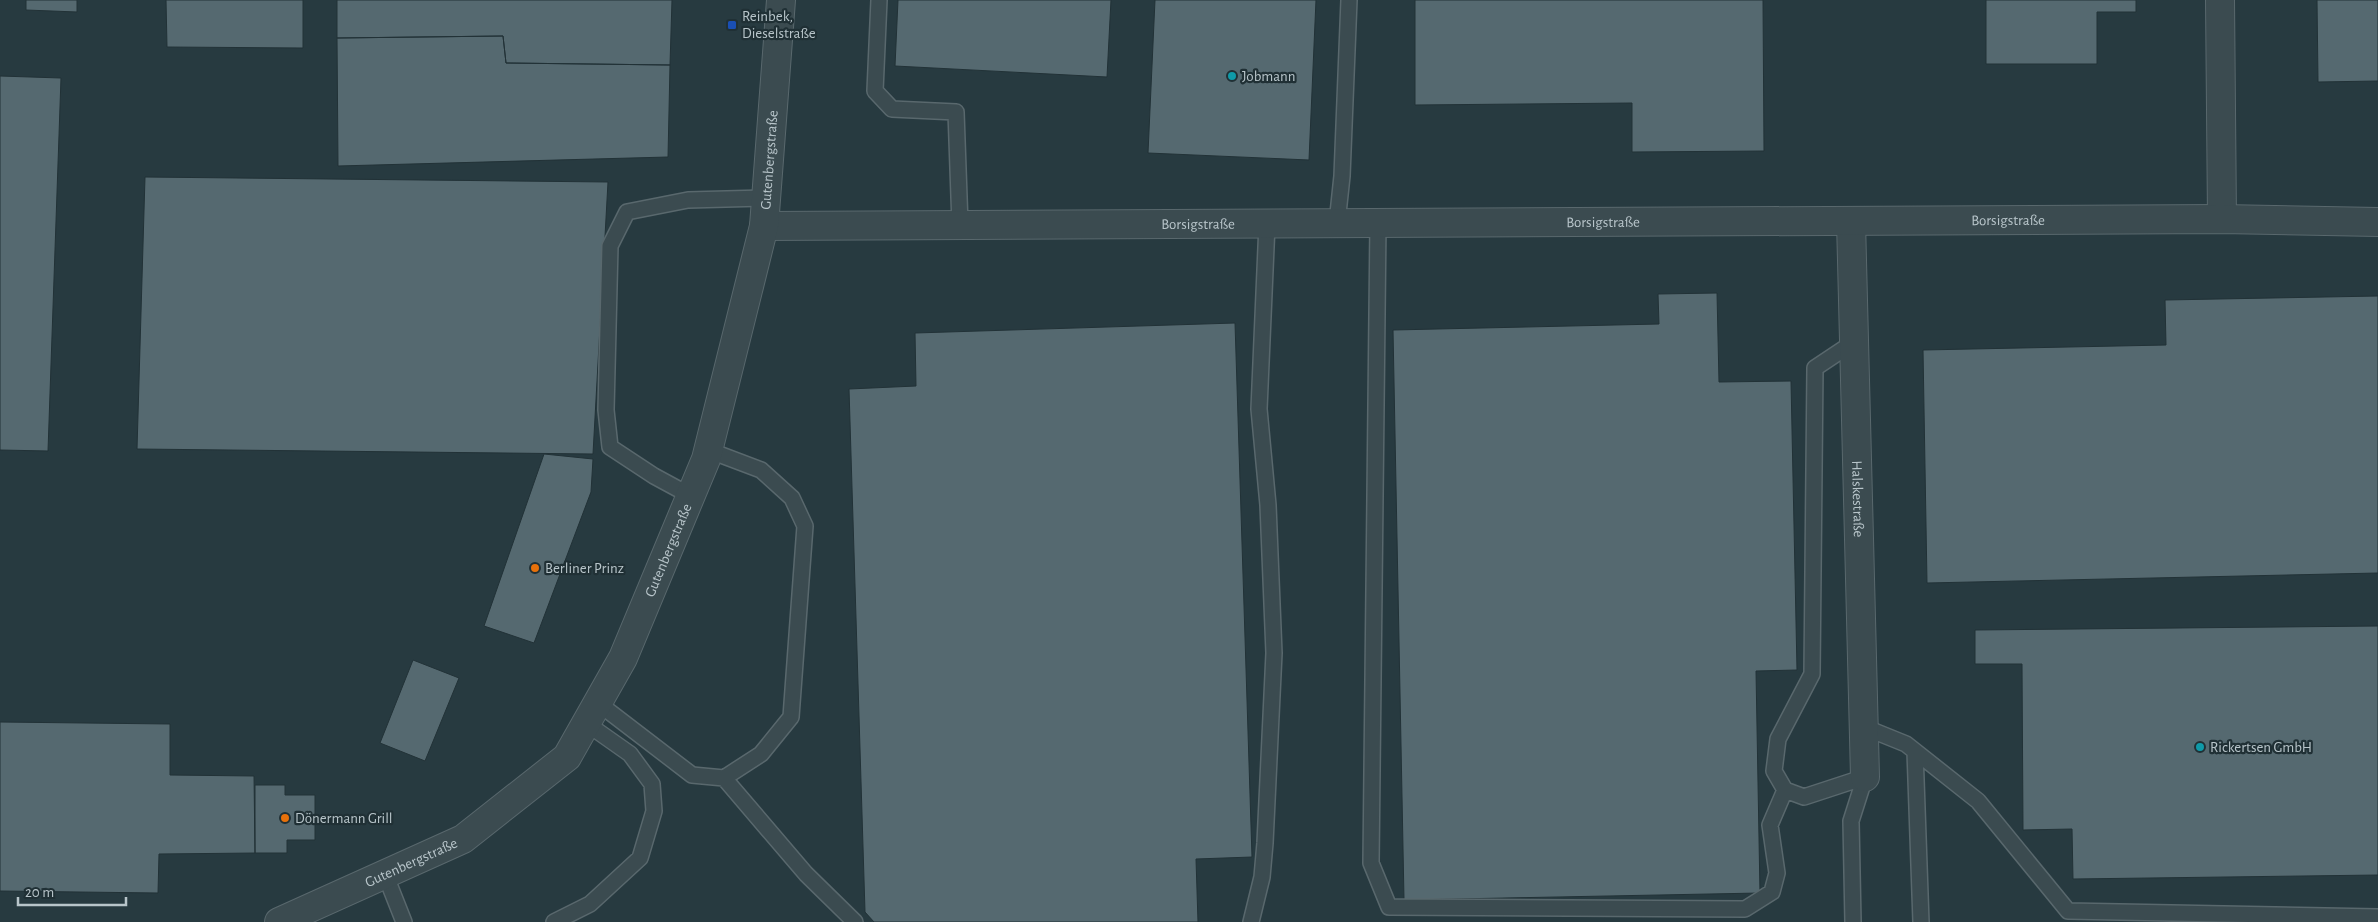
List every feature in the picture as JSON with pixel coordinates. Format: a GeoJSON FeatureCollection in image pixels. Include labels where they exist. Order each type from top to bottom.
{"type":"FeatureCollection","features":[{"type":"Feature","properties":{"kind":"street","name":"Gutenbergstraße"},"geometry":{"type":"LineString","coordinates":[[279,922],[463,839],[567,757],[623,658],[708,450],[764,226],[781,0]]}},
{"type":"Feature","properties":{"kind":"street"},"geometry":{"type":"LineString","coordinates":[[2220,0],[2222,219]]}},
{"type":"Feature","properties":{"kind":"street","name":"Borsigstraße"},"geometry":{"type":"LineString","coordinates":[[764,226],[2222,219],[2378,222]]}},
{"type":"Feature","properties":{"kind":"street","name":"Halskestraße"},"geometry":{"type":"LineString","coordinates":[[1851,221],[1865,776]]}},
{"type":"Feature","properties":{"kind":"lane"},"geometry":{"type":"LineString","coordinates":[[879,0],[875,91],[892,110],[956,112],[960,225]]}},
{"type":"Feature","properties":{"kind":"lane"},"geometry":{"type":"LineString","coordinates":[[1337,224],[1342,176],[1349,0]]}},
{"type":"Feature","properties":{"kind":"lane"},"geometry":{"type":"LineString","coordinates":[[690,496],[654,476],[610,447],[606,410],[610,246],[627,212],[688,200],[767,198]]}},
{"type":"Feature","properties":{"kind":"lane"},"geometry":{"type":"LineString","coordinates":[[1378,223],[1371,863],[1389,907],[1744,909],[1772,892],[1777,873],[1770,825],[1785,790]]}},
{"type":"Feature","properties":{"kind":"lane"},"geometry":{"type":"LineString","coordinates":[[1250,922],[1262,877],[1274,653],[1268,505],[1259,409],[1267,224]]}},
{"type":"Feature","properties":{"kind":"lane"},"geometry":{"type":"LineString","coordinates":[[1854,342],[1815,368],[1812,674],[1778,739],[1774,771],[1785,790],[1804,797],[1865,776]]}},
{"type":"Feature","properties":{"kind":"lane"},"geometry":{"type":"LineString","coordinates":[[592,713],[692,775],[724,778],[761,754],[791,717],[805,526],[792,498],[761,470],[708,450]]}},
{"type":"Feature","properties":{"kind":"lane"},"geometry":{"type":"LineString","coordinates":[[554,922],[590,904],[640,858],[654,810],[652,784],[630,754],[592,713]]}},
{"type":"Feature","properties":{"kind":"lane"},"geometry":{"type":"LineString","coordinates":[[1864,727],[1906,744],[1978,801],[2068,911],[2378,917]]}},
{"type":"Feature","properties":{"kind":"lane"},"geometry":{"type":"LineString","coordinates":[[1916,751],[1921,922]]}},
{"type":"Feature","properties":{"kind":"lane"},"geometry":{"type":"LineString","coordinates":[[1853,922],[1851,821],[1865,776]]}},
{"type":"Feature","properties":{"kind":"lane"},"geometry":{"type":"LineString","coordinates":[[724,778],[806,874],[854,922]]}},
{"type":"Feature","properties":{"kind":"lane"},"geometry":{"type":"LineString","coordinates":[[385,874],[404,922]]}},
{"type":"Feature","properties":{"kind":"building"},"geometry":{"type":"Polygon","coordinates":[[[26,0],[77,0],[77,12],[26,10],[26,0]]]}},
{"type":"Feature","properties":{"kind":"building"},"geometry":{"type":"Polygon","coordinates":[[[166,0],[303,0],[303,48],[167,47],[166,0]]]}},
{"type":"Feature","properties":{"kind":"building"},"geometry":{"type":"Polygon","coordinates":[[[337,0],[672,0],[670,65],[506,63],[503,36],[337,38],[337,0]]]}},
{"type":"Feature","properties":{"kind":"building"},"geometry":{"type":"Polygon","coordinates":[[[898,0],[1111,0],[1107,77],[895,66],[898,0]]]}},
{"type":"Feature","properties":{"kind":"building","name":"Jobmann"},"geometry":{"type":"Polygon","coordinates":[[[1155,0],[1316,0],[1309,160],[1148,153],[1155,0]]]}},
{"type":"Feature","properties":{"kind":"building"},"geometry":{"type":"Polygon","coordinates":[[[1415,0],[1763,0],[1764,151],[1632,152],[1632,103],[1415,105],[1415,0]]]}},
{"type":"Feature","properties":{"kind":"building"},"geometry":{"type":"Polygon","coordinates":[[[1986,0],[2136,0],[2136,12],[2097,12],[2097,64],[1986,64],[1986,0]]]}},
{"type":"Feature","properties":{"kind":"building"},"geometry":{"type":"Polygon","coordinates":[[[2317,0],[2378,0],[2378,81],[2318,82],[2317,0]]]}},
{"type":"Feature","properties":{"kind":"building"},"geometry":{"type":"Polygon","coordinates":[[[503,36],[506,63],[670,65],[668,157],[338,166],[337,38],[503,36]]]}},
{"type":"Feature","properties":{"kind":"building"},"geometry":{"type":"Polygon","coordinates":[[[0,76],[61,78],[48,451],[0,450],[0,76]]]}},
{"type":"Feature","properties":{"kind":"building"},"geometry":{"type":"Polygon","coordinates":[[[145,177],[608,182],[593,454],[137,449],[145,177]]]}},
{"type":"Feature","properties":{"kind":"building"},"geometry":{"type":"Polygon","coordinates":[[[1717,293],[1719,382],[1791,381],[1797,670],[1756,671],[1760,893],[1404,900],[1393,330],[1659,324],[1658,294],[1717,293]]]}},
{"type":"Feature","properties":{"kind":"building"},"geometry":{"type":"Polygon","coordinates":[[[2378,296],[2378,573],[1927,583],[1923,350],[2166,345],[2165,300],[2378,296]]]}},
{"type":"Feature","properties":{"kind":"building"},"geometry":{"type":"Polygon","coordinates":[[[1235,323],[1252,857],[1196,859],[1198,922],[874,922],[865,912],[849,389],[916,386],[915,333],[1235,323]]]}},
{"type":"Feature","properties":{"kind":"building"},"geometry":{"type":"Polygon","coordinates":[[[544,454],[593,459],[591,492],[534,643],[484,626],[544,454]]]}},
{"type":"Feature","properties":{"kind":"building","name":"Rickertsen GmbH"},"geometry":{"type":"Polygon","coordinates":[[[2378,626],[2378,875],[2073,879],[2072,829],[2023,830],[2022,664],[1975,664],[1975,630],[2378,626]]]}},
{"type":"Feature","properties":{"kind":"building"},"geometry":{"type":"Polygon","coordinates":[[[413,660],[459,678],[425,761],[380,743],[413,660]]]}},
{"type":"Feature","properties":{"kind":"building"},"geometry":{"type":"Polygon","coordinates":[[[0,722],[170,724],[170,775],[254,776],[255,853],[159,854],[158,893],[0,891],[0,722]]]}},
{"type":"Feature","properties":{"kind":"building","name":"Dönermann Grill"},"geometry":{"type":"Polygon","coordinates":[[[255,785],[285,785],[285,795],[315,795],[315,840],[287,840],[287,853],[255,853],[255,785]]]}},
{"type":"Feature","properties":{"kind":"place","name":"Reinbek, Dieselstraße"},"geometry":{"type":"Point","coordinates":[732,25]}},
{"type":"Feature","properties":{"kind":"place","name":"Jobmann"},"geometry":{"type":"Point","coordinates":[1232,76]}},
{"type":"Feature","properties":{"kind":"place","name":"Berliner Prinz"},"geometry":{"type":"Point","coordinates":[535,568]}},
{"type":"Feature","properties":{"kind":"place","name":"Rickertsen GmbH"},"geometry":{"type":"Point","coordinates":[2200,747]}},
{"type":"Feature","properties":{"kind":"place","name":"Dönermann Grill"},"geometry":{"type":"Point","coordinates":[285,818]}}]}
